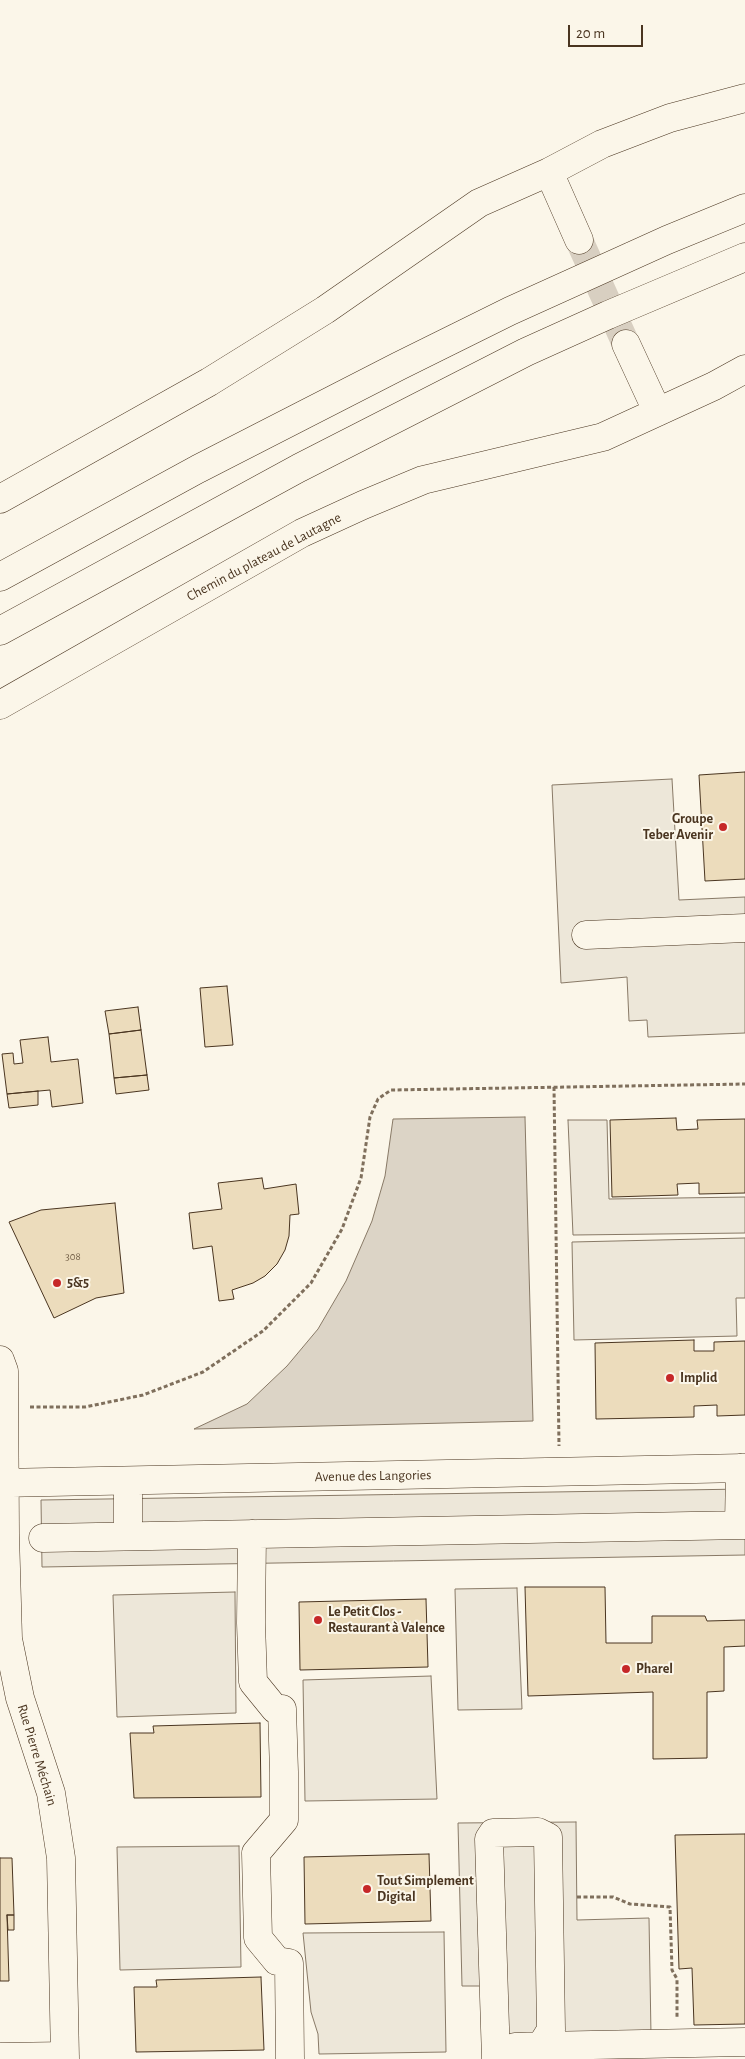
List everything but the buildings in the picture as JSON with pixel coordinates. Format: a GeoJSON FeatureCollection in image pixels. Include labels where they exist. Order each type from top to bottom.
{"type":"FeatureCollection","features":[{"type":"Feature","properties":{"kind":"main road"},"geometry":{"type":"LineString","coordinates":[[0,499],[209,382],[325,310],[480,203],[549,172],[602,144],[661,121],[745,98]]}},
{"type":"Feature","properties":{"kind":"main road"},"geometry":{"type":"LineString","coordinates":[[549,172],[579,240]]}},
{"type":"Feature","properties":{"kind":"main road"},"geometry":{"type":"LineString","coordinates":[[0,577],[198,469],[510,311],[745,208]]}},
{"type":"Feature","properties":{"kind":"main road"},"geometry":{"type":"LineString","coordinates":[[0,632],[299,468],[526,352],[616,311],[745,257]]}},
{"type":"Feature","properties":{"kind":"main road"},"geometry":{"type":"LineString","coordinates":[[626,344],[657,411]]}},
{"type":"Feature","properties":{"kind":"main road","name":"Chemin du plateau de Lautagne"},"geometry":{"type":"LineString","coordinates":[[0,705],[302,533],[363,505],[424,480],[603,437],[714,386],[745,369]]}},
{"type":"Feature","properties":{"kind":"main road"},"geometry":{"type":"LineString","coordinates":[[586,935],[745,928]]}},
{"type":"Feature","properties":{"kind":"main road"},"geometry":{"type":"LineString","coordinates":[[0,1360],[4,1371],[5,1407],[2,1434],[3,1482]]}},
{"type":"Feature","properties":{"kind":"main road"},"geometry":{"type":"LineString","coordinates":[[43,1538],[742,1525],[742,1468]]}},
{"type":"Feature","properties":{"kind":"main road","name":"Avenue des Langories"},"geometry":{"type":"LineString","coordinates":[[3,1482],[742,1468]]}},
{"type":"Feature","properties":{"kind":"main road"},"geometry":{"type":"LineString","coordinates":[[128,1481],[128,1536]]}},
{"type":"Feature","properties":{"kind":"main road","name":"Rue Pierre Méchain"},"geometry":{"type":"LineString","coordinates":[[3,1482],[3,1534],[8,1639],[20,1698],[51,1793],[61,1858],[65,2057]]}},
{"type":"Feature","properties":{"kind":"main road"},"geometry":{"type":"LineString","coordinates":[[252,1534],[251,1623],[254,1682],[274,1709],[282,1709],[284,1772],[284,1820],[256,1853],[258,1938],[277,1960],[289,1963],[290,2059]]}},
{"type":"Feature","properties":{"kind":"main road"},"geometry":{"type":"LineString","coordinates":[[496,2059],[489,1840],[493,1833],[538,1832],[548,1836],[551,2030],[541,2046]]}},
{"type":"Feature","properties":{"kind":"main road"},"geometry":{"type":"LineString","coordinates":[[506,2059],[515,2047],[745,2042]]}},
{"type":"Feature","properties":{"kind":"main road"},"geometry":{"type":"LineString","coordinates":[[0,2057],[65,2057]]}},
{"type":"Feature","properties":{"kind":"path"},"geometry":{"type":"LineString","coordinates":[[5,1407],[85,1407],[143,1395],[203,1372],[264,1332],[311,1283],[342,1228],[361,1178],[370,1117],[378,1099],[390,1090],[745,1084]]}},
{"type":"Feature","properties":{"kind":"path"},"geometry":{"type":"LineString","coordinates":[[554,1087],[559,1448]]}},
{"type":"Feature","properties":{"kind":"path"},"geometry":{"type":"LineString","coordinates":[[577,1897],[613,1897],[630,1904],[670,1907],[672,1970],[676,1979],[678,2024]]}},
{"type":"Feature","properties":{"kind":"shaded area"},"geometry":{"type":"Polygon","coordinates":[[[672,779],[679,900],[745,897],[745,1033],[648,1037],[647,1020],[629,1021],[627,977],[561,983],[552,785],[672,779]]]}},
{"type":"Feature","properties":{"kind":"shaded area"},"geometry":{"type":"Polygon","coordinates":[[[525,1117],[533,1421],[194,1429],[247,1404],[287,1366],[318,1329],[346,1281],[372,1221],[385,1176],[393,1119],[525,1117]]]}},
{"type":"Feature","properties":{"kind":"shaded area"},"geometry":{"type":"Polygon","coordinates":[[[568,1120],[607,1120],[609,1199],[745,1197],[745,1233],[573,1235],[568,1120]]]}},
{"type":"Feature","properties":{"kind":"shaded area"},"geometry":{"type":"Polygon","coordinates":[[[745,1238],[745,1298],[736,1298],[737,1336],[574,1340],[572,1242],[745,1238]]]}},
{"type":"Feature","properties":{"kind":"shaded area"},"geometry":{"type":"Polygon","coordinates":[[[745,1489],[745,1555],[42,1567],[41,1500],[745,1489]]]}},
{"type":"Feature","properties":{"kind":"shaded area"},"geometry":{"type":"Polygon","coordinates":[[[517,1588],[522,1709],[458,1710],[455,1589],[517,1588]]]}},
{"type":"Feature","properties":{"kind":"shaded area"},"geometry":{"type":"Polygon","coordinates":[[[235,1592],[236,1713],[117,1717],[113,1595],[235,1592]]]}},
{"type":"Feature","properties":{"kind":"shaded area"},"geometry":{"type":"Polygon","coordinates":[[[431,1676],[437,1799],[305,1801],[303,1680],[431,1676]]]}},
{"type":"Feature","properties":{"kind":"shaded area"},"geometry":{"type":"Polygon","coordinates":[[[576,1822],[577,1920],[649,1918],[651,2035],[484,2038],[484,1986],[462,1986],[458,1823],[576,1822]]]}},
{"type":"Feature","properties":{"kind":"shaded area"},"geometry":{"type":"Polygon","coordinates":[[[239,1846],[241,1967],[120,1970],[117,1847],[239,1846]]]}},
{"type":"Feature","properties":{"kind":"shaded area"},"geometry":{"type":"Polygon","coordinates":[[[444,1932],[446,2052],[319,2054],[318,2034],[311,2012],[303,1933],[444,1932]]]}},
{"type":"Feature","properties":{"kind":"tunnel"},"geometry":{"type":"LineString","coordinates":[[579,240],[626,344]]}},
{"type":"Feature","properties":{"kind":"place","name":"Groupe Teber Avenir"},"geometry":{"type":"Point","coordinates":[723,827]}},
{"type":"Feature","properties":{"kind":"place","name":"5&5"},"geometry":{"type":"Point","coordinates":[57,1283]}},
{"type":"Feature","properties":{"kind":"place","name":"Implid"},"geometry":{"type":"Point","coordinates":[670,1378]}},
{"type":"Feature","properties":{"kind":"place","name":"Le Petit Clos - Restaurant à Valence"},"geometry":{"type":"Point","coordinates":[318,1620]}},
{"type":"Feature","properties":{"kind":"place","name":"Pharel"},"geometry":{"type":"Point","coordinates":[626,1669]}},
{"type":"Feature","properties":{"kind":"place","name":"Tout Simplement Digital"},"geometry":{"type":"Point","coordinates":[367,1889]}}]}
